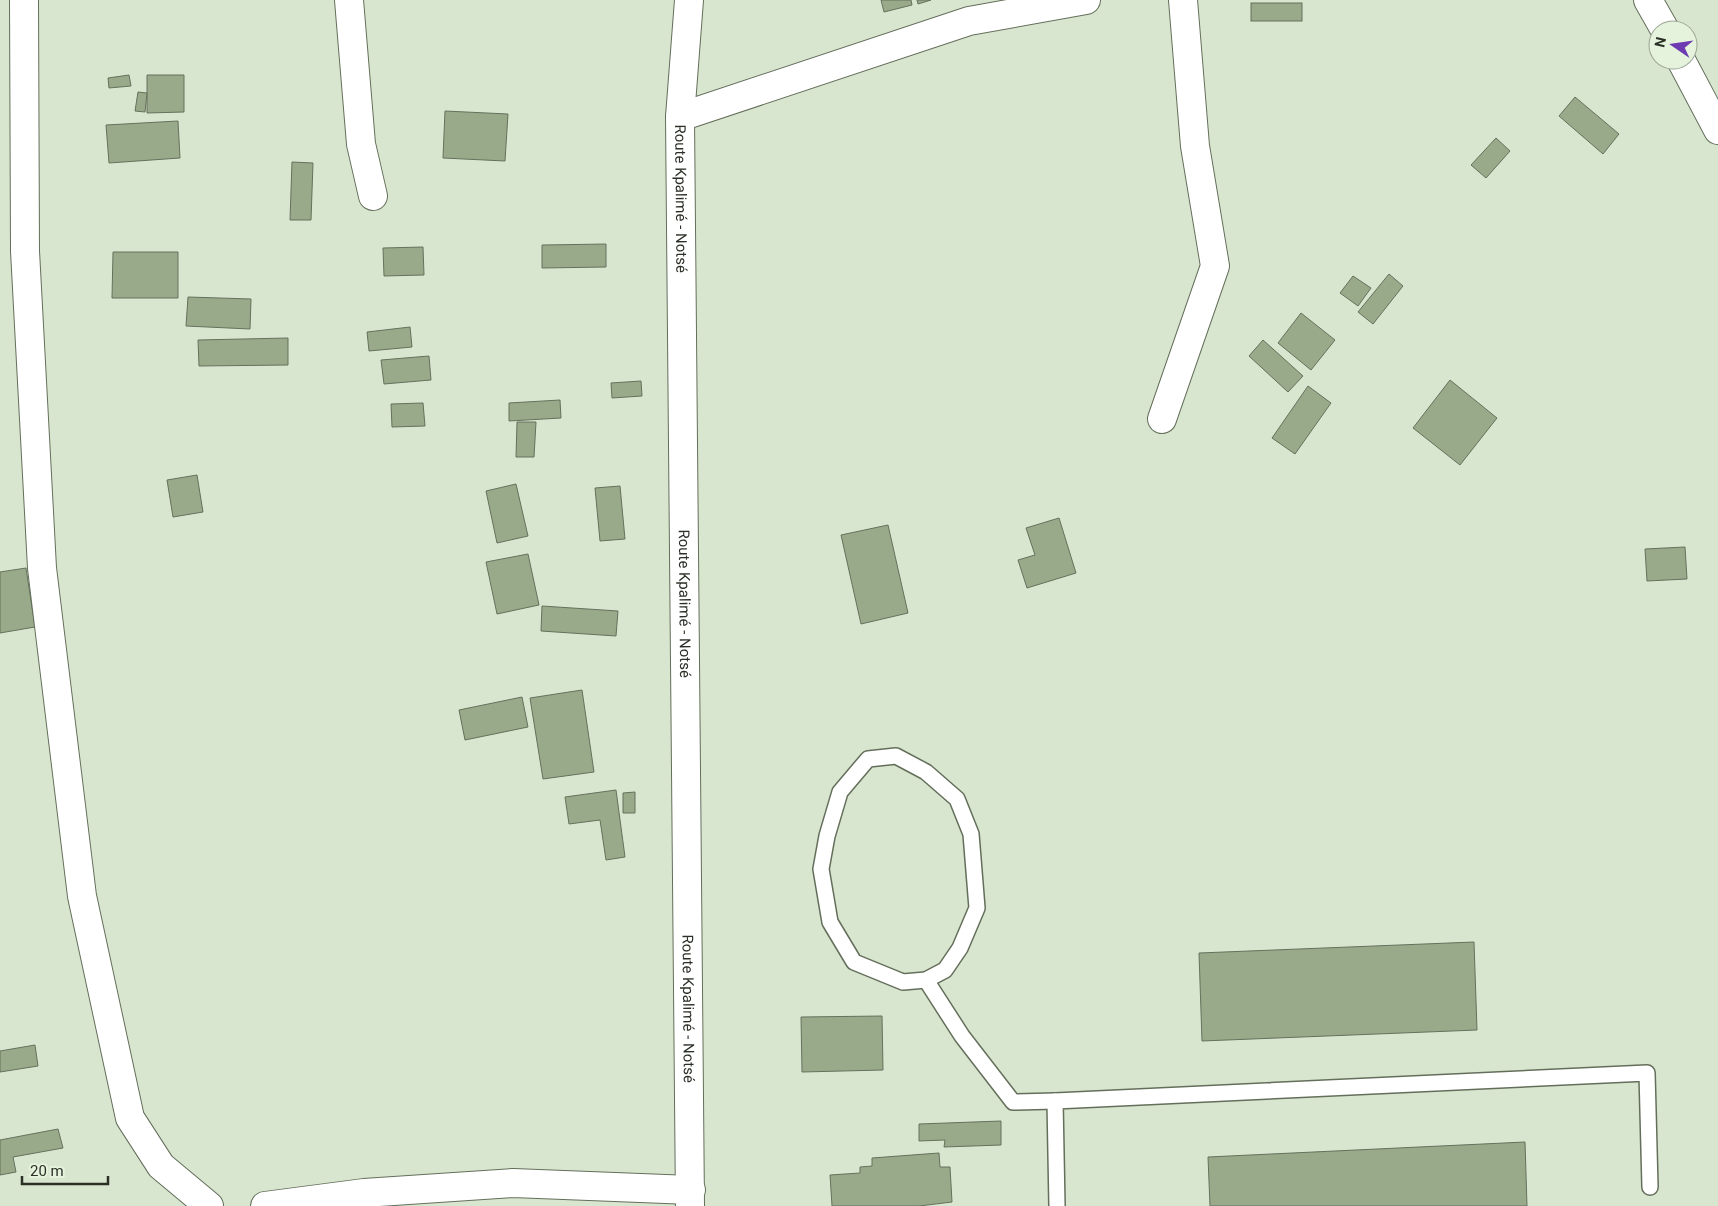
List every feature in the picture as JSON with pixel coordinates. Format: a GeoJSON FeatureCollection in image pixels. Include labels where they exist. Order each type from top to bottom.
{"type":"FeatureCollection","features":[{"type":"Feature","properties":{"kind":"street"},"geometry":{"type":"LineString","coordinates":[[24,0],[25,251],[42,568],[82,896],[130,1118],[161,1166],[209,1206]]}},
{"type":"Feature","properties":{"kind":"street"},"geometry":{"type":"LineString","coordinates":[[349,0],[362,144],[373,196]]}},
{"type":"Feature","properties":{"kind":"street","name":"Route Kpalimé - Notsé"},"geometry":{"type":"LineString","coordinates":[[689,0],[680,117],[690,1198]]}},
{"type":"Feature","properties":{"kind":"street"},"geometry":{"type":"LineString","coordinates":[[680,117],[970,21],[1086,0]]}},
{"type":"Feature","properties":{"kind":"street"},"geometry":{"type":"LineString","coordinates":[[1162,418],[1215,266],[1195,146],[1183,0]]}},
{"type":"Feature","properties":{"kind":"street"},"geometry":{"type":"LineString","coordinates":[[1648,0],[1659,20]]}},
{"type":"Feature","properties":{"kind":"street"},"geometry":{"type":"LineString","coordinates":[[1686,70],[1718,130]]}},
{"type":"Feature","properties":{"kind":"street"},"geometry":{"type":"LineString","coordinates":[[265,1206],[364,1193],[513,1183],[690,1198]]}},
{"type":"Feature","properties":{"kind":"lane"},"geometry":{"type":"LineString","coordinates":[[896,756],[926,772],[957,799],[971,834],[977,908],[960,948],[945,970],[926,980],[904,982],[854,962],[830,922],[821,869],[827,836],[840,792],[868,759],[896,756]]}},
{"type":"Feature","properties":{"kind":"lane"},"geometry":{"type":"LineString","coordinates":[[926,980],[962,1036],[1013,1102],[1647,1073],[1650,1187]]}},
{"type":"Feature","properties":{"kind":"lane"},"geometry":{"type":"LineString","coordinates":[[1055,1101],[1057,1206]]}},
{"type":"Feature","properties":{"kind":"building"},"geometry":{"type":"Polygon","coordinates":[[[881,0],[911,0],[912,5],[884,12],[881,0]]]}},
{"type":"Feature","properties":{"kind":"building"},"geometry":{"type":"Polygon","coordinates":[[[917,0],[931,0],[918,4],[917,0]]]}},
{"type":"Feature","properties":{"kind":"building"},"geometry":{"type":"Polygon","coordinates":[[[1251,3],[1302,3],[1302,21],[1251,21],[1251,3]]]}},
{"type":"Feature","properties":{"kind":"building"},"geometry":{"type":"Polygon","coordinates":[[[129,75],[131,86],[109,88],[108,78],[129,75]]]}},
{"type":"Feature","properties":{"kind":"building"},"geometry":{"type":"Polygon","coordinates":[[[147,75],[184,75],[184,112],[147,113],[147,75]]]}},
{"type":"Feature","properties":{"kind":"building"},"geometry":{"type":"Polygon","coordinates":[[[138,92],[147,93],[145,112],[135,111],[138,92]]]}},
{"type":"Feature","properties":{"kind":"building"},"geometry":{"type":"Polygon","coordinates":[[[1575,97],[1619,134],[1603,154],[1559,116],[1575,97]]]}},
{"type":"Feature","properties":{"kind":"building"},"geometry":{"type":"Polygon","coordinates":[[[445,111],[508,114],[505,161],[443,158],[445,111]]]}},
{"type":"Feature","properties":{"kind":"building"},"geometry":{"type":"Polygon","coordinates":[[[178,121],[180,158],[109,163],[106,125],[178,121]]]}},
{"type":"Feature","properties":{"kind":"building"},"geometry":{"type":"Polygon","coordinates":[[[1496,138],[1510,151],[1486,178],[1471,165],[1496,138]]]}},
{"type":"Feature","properties":{"kind":"building"},"geometry":{"type":"Polygon","coordinates":[[[292,162],[313,163],[311,220],[290,220],[292,162]]]}},
{"type":"Feature","properties":{"kind":"building"},"geometry":{"type":"Polygon","coordinates":[[[606,244],[606,267],[542,268],[542,245],[606,244]]]}},
{"type":"Feature","properties":{"kind":"building"},"geometry":{"type":"Polygon","coordinates":[[[423,247],[424,275],[384,276],[383,248],[423,247]]]}},
{"type":"Feature","properties":{"kind":"building"},"geometry":{"type":"Polygon","coordinates":[[[113,252],[178,252],[178,298],[112,298],[113,252]]]}},
{"type":"Feature","properties":{"kind":"building"},"geometry":{"type":"Polygon","coordinates":[[[1389,274],[1403,286],[1373,324],[1358,312],[1389,274]]]}},
{"type":"Feature","properties":{"kind":"building"},"geometry":{"type":"Polygon","coordinates":[[[1353,276],[1371,288],[1358,306],[1340,293],[1353,276]]]}},
{"type":"Feature","properties":{"kind":"building"},"geometry":{"type":"Polygon","coordinates":[[[188,297],[251,299],[250,329],[186,326],[188,297]]]}},
{"type":"Feature","properties":{"kind":"building"},"geometry":{"type":"Polygon","coordinates":[[[1301,313],[1335,340],[1311,370],[1278,343],[1301,313]]]}},
{"type":"Feature","properties":{"kind":"building"},"geometry":{"type":"Polygon","coordinates":[[[410,327],[412,347],[369,351],[367,332],[410,327]]]}},
{"type":"Feature","properties":{"kind":"building"},"geometry":{"type":"Polygon","coordinates":[[[288,338],[288,365],[199,366],[198,340],[288,338]]]}},
{"type":"Feature","properties":{"kind":"building"},"geometry":{"type":"Polygon","coordinates":[[[1263,340],[1303,376],[1288,392],[1249,356],[1263,340]]]}},
{"type":"Feature","properties":{"kind":"building"},"geometry":{"type":"Polygon","coordinates":[[[429,356],[431,380],[384,384],[381,360],[429,356]]]}},
{"type":"Feature","properties":{"kind":"building"},"geometry":{"type":"Polygon","coordinates":[[[1450,380],[1497,418],[1460,465],[1413,428],[1450,380]]]}},
{"type":"Feature","properties":{"kind":"building"},"geometry":{"type":"Polygon","coordinates":[[[641,381],[642,396],[612,398],[611,383],[641,381]]]}},
{"type":"Feature","properties":{"kind":"building"},"geometry":{"type":"Polygon","coordinates":[[[1308,386],[1331,403],[1295,454],[1272,438],[1308,386]]]}},
{"type":"Feature","properties":{"kind":"building"},"geometry":{"type":"Polygon","coordinates":[[[560,400],[561,418],[509,421],[509,403],[560,400]]]}},
{"type":"Feature","properties":{"kind":"building"},"geometry":{"type":"Polygon","coordinates":[[[423,403],[425,426],[392,427],[391,404],[423,403]]]}},
{"type":"Feature","properties":{"kind":"building"},"geometry":{"type":"Polygon","coordinates":[[[517,422],[536,422],[534,457],[516,457],[517,422]]]}},
{"type":"Feature","properties":{"kind":"building"},"geometry":{"type":"Polygon","coordinates":[[[197,475],[203,512],[173,517],[167,480],[197,475]]]}},
{"type":"Feature","properties":{"kind":"building"},"geometry":{"type":"Polygon","coordinates":[[[516,484],[528,536],[497,543],[486,491],[516,484]]]}},
{"type":"Feature","properties":{"kind":"building"},"geometry":{"type":"Polygon","coordinates":[[[620,486],[625,539],[600,541],[595,488],[620,486]]]}},
{"type":"Feature","properties":{"kind":"building"},"geometry":{"type":"Polygon","coordinates":[[[1059,518],[1076,573],[1027,588],[1018,560],[1035,555],[1026,528],[1059,518]]]}},
{"type":"Feature","properties":{"kind":"building"},"geometry":{"type":"Polygon","coordinates":[[[888,525],[908,613],[861,624],[841,535],[888,525]]]}},
{"type":"Feature","properties":{"kind":"building"},"geometry":{"type":"Polygon","coordinates":[[[1685,547],[1687,579],[1647,581],[1645,549],[1685,547]]]}},
{"type":"Feature","properties":{"kind":"building"},"geometry":{"type":"Polygon","coordinates":[[[528,554],[539,605],[497,614],[486,562],[528,554]]]}},
{"type":"Feature","properties":{"kind":"building"},"geometry":{"type":"Polygon","coordinates":[[[26,568],[35,627],[0,633],[0,572],[26,568]]]}},
{"type":"Feature","properties":{"kind":"building"},"geometry":{"type":"Polygon","coordinates":[[[542,606],[618,611],[616,636],[541,631],[542,606]]]}},
{"type":"Feature","properties":{"kind":"building"},"geometry":{"type":"Polygon","coordinates":[[[582,690],[594,772],[543,779],[530,698],[582,690]]]}},
{"type":"Feature","properties":{"kind":"building"},"geometry":{"type":"Polygon","coordinates":[[[522,697],[528,727],[465,740],[459,710],[522,697]]]}},
{"type":"Feature","properties":{"kind":"building"},"geometry":{"type":"Polygon","coordinates":[[[616,790],[625,857],[606,860],[600,820],[569,824],[565,797],[616,790]]]}},
{"type":"Feature","properties":{"kind":"building"},"geometry":{"type":"Polygon","coordinates":[[[635,792],[635,813],[623,813],[623,793],[635,792]]]}},
{"type":"Feature","properties":{"kind":"building"},"geometry":{"type":"Polygon","coordinates":[[[1474,942],[1477,1030],[1202,1041],[1199,953],[1474,942]]]}},
{"type":"Feature","properties":{"kind":"building"},"geometry":{"type":"Polygon","coordinates":[[[882,1016],[883,1070],[802,1072],[801,1017],[882,1016]]]}},
{"type":"Feature","properties":{"kind":"building"},"geometry":{"type":"Polygon","coordinates":[[[35,1045],[38,1066],[0,1072],[0,1051],[35,1045]]]}},
{"type":"Feature","properties":{"kind":"building"},"geometry":{"type":"Polygon","coordinates":[[[1001,1121],[1001,1145],[944,1147],[945,1140],[919,1141],[919,1124],[1001,1121]]]}},
{"type":"Feature","properties":{"kind":"building"},"geometry":{"type":"Polygon","coordinates":[[[58,1129],[63,1148],[13,1157],[16,1172],[0,1175],[0,1140],[58,1129]]]}},
{"type":"Feature","properties":{"kind":"building"},"geometry":{"type":"Polygon","coordinates":[[[1525,1142],[1527,1206],[1210,1206],[1208,1157],[1525,1142]]]}},
{"type":"Feature","properties":{"kind":"building"},"geometry":{"type":"Polygon","coordinates":[[[939,1153],[940,1167],[950,1167],[952,1202],[919,1206],[832,1206],[830,1175],[860,1173],[860,1167],[872,1166],[872,1158],[939,1153]]]}}]}
